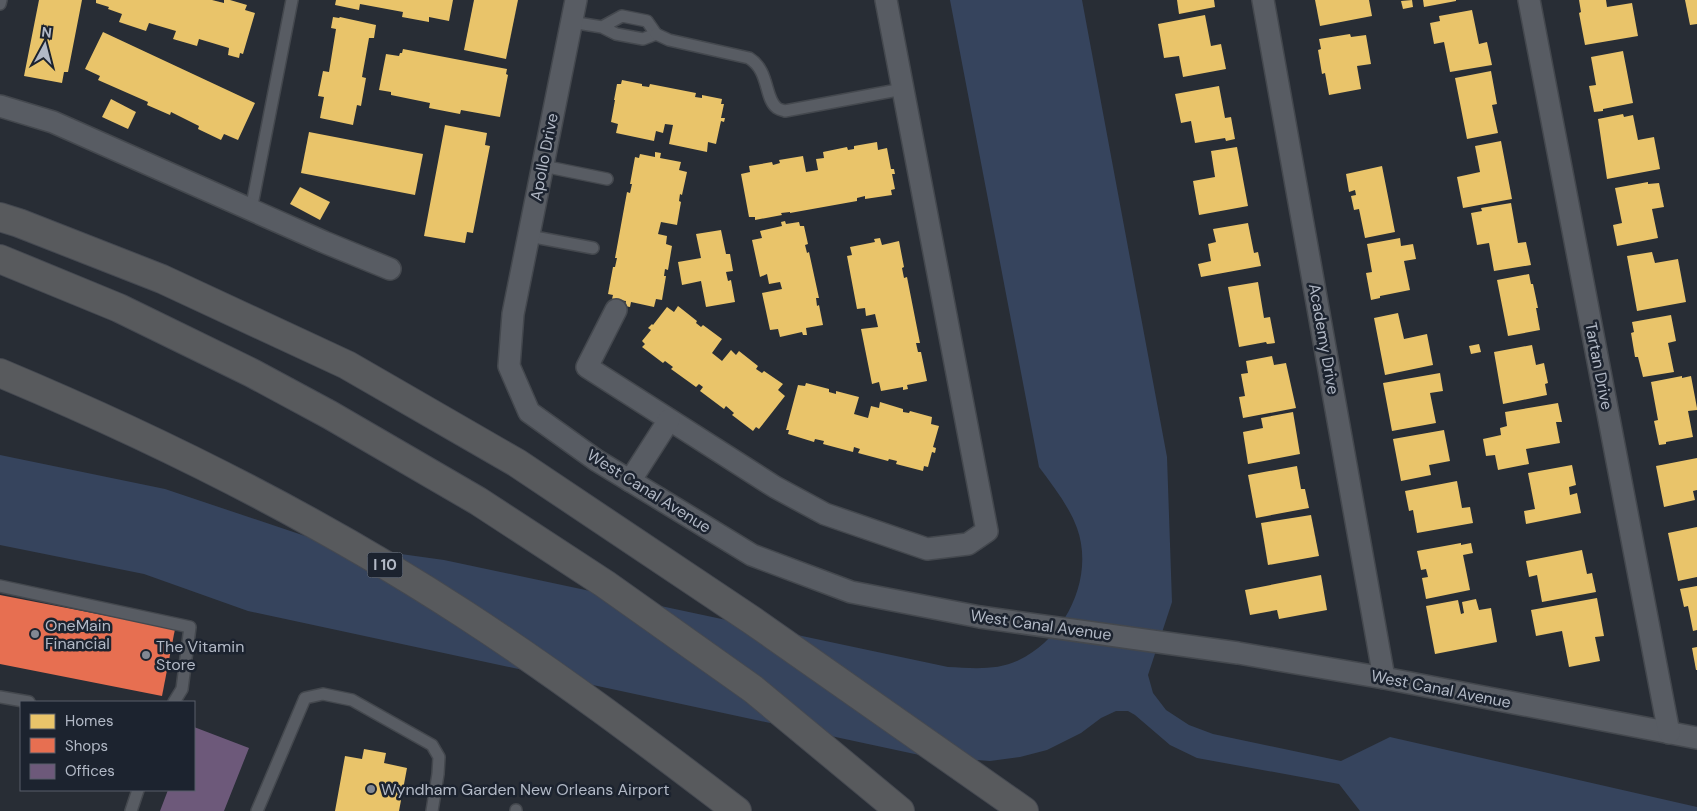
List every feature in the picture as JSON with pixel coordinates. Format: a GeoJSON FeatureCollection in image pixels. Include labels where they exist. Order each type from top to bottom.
{"type":"FeatureCollection","features":[{"type":"Feature","properties":{"kind":"highway"},"geometry":{"type":"LineString","coordinates":[[0,217],[162,279],[347,365],[517,463],[762,627],[1022,810]]}},
{"type":"Feature","properties":{"kind":"highway"},"geometry":{"type":"LineString","coordinates":[[0,259],[119,308],[189,341],[330,415],[478,501],[605,584],[753,689],[900,811]]}},
{"type":"Feature","properties":{"kind":"highway","name":"I 10"},"geometry":{"type":"LineString","coordinates":[[0,373],[131,432],[222,476],[294,514],[403,576],[464,614],[608,713],[737,811]]}},
{"type":"Feature","properties":{"kind":"street","name":"Apollo Drive"},"geometry":{"type":"LineString","coordinates":[[513,314],[576,0]]}},
{"type":"Feature","properties":{"kind":"street"},"geometry":{"type":"LineString","coordinates":[[616,310],[587,367],[775,487],[825,514],[927,550],[968,544],[987,531],[886,0]]}},
{"type":"Feature","properties":{"kind":"street","name":"Academy Drive"},"geometry":{"type":"LineString","coordinates":[[1263,0],[1384,678]]}},
{"type":"Feature","properties":{"kind":"street","name":"Tartan Drive"},"geometry":{"type":"LineString","coordinates":[[1529,0],[1669,733]]}},
{"type":"Feature","properties":{"kind":"street"},"geometry":{"type":"LineString","coordinates":[[0,106],[53,122],[324,242],[390,269]]}},
{"type":"Feature","properties":{"kind":"street","name":"West Canal Avenue"},"geometry":{"type":"LineString","coordinates":[[513,314],[509,366],[529,412],[596,460],[752,555],[850,592],[980,617],[1238,653],[1384,678],[1697,738]]}},
{"type":"Feature","properties":{"kind":"street"},"geometry":{"type":"LineString","coordinates":[[630,481],[669,420]]}},
{"type":"Feature","properties":{"kind":"lane"},"geometry":{"type":"LineString","coordinates":[[0,4],[1,0]]}},
{"type":"Feature","properties":{"kind":"lane"},"geometry":{"type":"LineString","coordinates":[[251,210],[292,0]]}},
{"type":"Feature","properties":{"kind":"lane"},"geometry":{"type":"LineString","coordinates":[[602,27],[622,16],[647,21],[656,34],[669,40],[749,58],[756,62],[762,72],[772,101],[777,108],[785,111],[903,89]]}},
{"type":"Feature","properties":{"kind":"lane"},"geometry":{"type":"LineString","coordinates":[[571,22],[602,27],[616,34],[643,39],[656,34]]}},
{"type":"Feature","properties":{"kind":"lane"},"geometry":{"type":"LineString","coordinates":[[542,166],[607,179]]}},
{"type":"Feature","properties":{"kind":"lane"},"geometry":{"type":"LineString","coordinates":[[529,236],[593,248]]}},
{"type":"Feature","properties":{"kind":"lane"},"geometry":{"type":"LineString","coordinates":[[0,586],[190,627],[182,689],[175,701]]}},
{"type":"Feature","properties":{"kind":"lane"},"geometry":{"type":"LineString","coordinates":[[257,811],[305,698],[323,694],[352,700],[432,744],[439,757],[432,811]]}},
{"type":"Feature","properties":{"kind":"lane"},"geometry":{"type":"LineString","coordinates":[[0,697],[23,701]]}},
{"type":"Feature","properties":{"kind":"lane"},"geometry":{"type":"LineString","coordinates":[[131,811],[138,791]]}},
{"type":"Feature","properties":{"kind":"water"},"geometry":{"type":"Polygon","coordinates":[[[950,0],[1082,0],[1167,457],[1172,602],[1148,675],[1153,693],[1166,710],[1189,725],[1213,734],[1341,761],[1390,737],[1697,807],[1697,811],[1360,811],[1339,784],[1197,758],[1170,745],[1128,711],[1116,711],[1101,718],[1081,733],[1047,750],[1020,757],[990,761],[924,756],[248,611],[144,574],[0,545],[0,455],[165,489],[329,544],[444,560],[948,667],[993,667],[1011,664],[1019,660],[1035,650],[1050,637],[1062,622],[1079,586],[1082,567],[1082,547],[1070,512],[1039,467],[950,0]]]}},
{"type":"Feature","properties":{"kind":"building: Homes"},"geometry":{"type":"Polygon","coordinates":[[[39,0],[82,0],[68,72],[64,72],[62,83],[24,76],[39,0]]]}},
{"type":"Feature","properties":{"kind":"building: Homes"},"geometry":{"type":"Polygon","coordinates":[[[96,0],[212,0],[224,3],[224,0],[230,0],[247,5],[245,10],[255,13],[243,54],[240,53],[239,58],[228,55],[229,48],[199,39],[197,46],[173,39],[176,31],[149,23],[146,31],[119,22],[122,14],[96,3],[96,0]]]}},
{"type":"Feature","properties":{"kind":"building: Homes"},"geometry":{"type":"Polygon","coordinates":[[[336,0],[453,0],[449,21],[429,17],[429,22],[402,17],[403,12],[360,4],[359,10],[335,5],[336,0]]]}},
{"type":"Feature","properties":{"kind":"building: Homes"},"geometry":{"type":"Polygon","coordinates":[[[474,0],[518,0],[506,59],[464,50],[474,0]]]}},
{"type":"Feature","properties":{"kind":"building: Homes"},"geometry":{"type":"Polygon","coordinates":[[[1177,0],[1214,0],[1215,7],[1179,14],[1177,0]]]}},
{"type":"Feature","properties":{"kind":"building: Homes"},"geometry":{"type":"Polygon","coordinates":[[[1315,0],[1369,0],[1372,16],[1320,26],[1315,0]]]}},
{"type":"Feature","properties":{"kind":"building: Homes"},"geometry":{"type":"Polygon","coordinates":[[[1412,0],[1413,7],[1403,9],[1401,1],[1412,0]]]}},
{"type":"Feature","properties":{"kind":"building: Homes"},"geometry":{"type":"Polygon","coordinates":[[[1423,0],[1456,0],[1456,1],[1424,7],[1423,0]]]}},
{"type":"Feature","properties":{"kind":"building: Homes"},"geometry":{"type":"Polygon","coordinates":[[[1579,0],[1606,0],[1607,7],[1632,3],[1638,36],[1585,45],[1579,13],[1581,12],[1579,0]]]}},
{"type":"Feature","properties":{"kind":"building: Homes"},"geometry":{"type":"Polygon","coordinates":[[[1685,0],[1697,0],[1697,24],[1690,25],[1685,0]]]}},
{"type":"Feature","properties":{"kind":"building: Homes"},"geometry":{"type":"Polygon","coordinates":[[[1472,10],[1479,44],[1487,42],[1492,65],[1450,72],[1444,42],[1434,44],[1430,23],[1440,21],[1439,16],[1472,10]]]}},
{"type":"Feature","properties":{"kind":"building: Homes"},"geometry":{"type":"Polygon","coordinates":[[[1205,15],[1211,46],[1221,44],[1226,69],[1183,77],[1179,56],[1164,58],[1158,24],[1205,15]]]}},
{"type":"Feature","properties":{"kind":"building: Homes"},"geometry":{"type":"Polygon","coordinates":[[[333,17],[376,25],[374,38],[369,38],[362,77],[366,78],[361,106],[357,105],[353,125],[320,118],[324,97],[318,96],[323,71],[329,72],[336,29],[331,28],[333,17]]]}},
{"type":"Feature","properties":{"kind":"building: Homes"},"geometry":{"type":"Polygon","coordinates":[[[103,32],[255,103],[238,140],[224,134],[221,140],[198,129],[199,126],[171,112],[170,115],[147,105],[148,102],[98,80],[100,76],[85,69],[103,32]]]}},
{"type":"Feature","properties":{"kind":"building: Homes"},"geometry":{"type":"Polygon","coordinates":[[[1350,34],[1351,37],[1366,35],[1371,64],[1357,66],[1361,89],[1329,95],[1325,73],[1322,74],[1318,50],[1321,49],[1319,39],[1350,34]]]}},
{"type":"Feature","properties":{"kind":"building: Homes"},"geometry":{"type":"Polygon","coordinates":[[[403,49],[507,69],[506,74],[508,75],[500,117],[461,110],[460,114],[429,108],[430,103],[391,95],[391,92],[379,90],[386,54],[399,56],[403,49]]]}},
{"type":"Feature","properties":{"kind":"building: Homes"},"geometry":{"type":"Polygon","coordinates":[[[1623,51],[1633,103],[1594,112],[1589,86],[1596,85],[1591,57],[1623,51]]]}},
{"type":"Feature","properties":{"kind":"building: Homes"},"geometry":{"type":"Polygon","coordinates":[[[1491,71],[1497,104],[1492,105],[1498,133],[1467,139],[1455,78],[1491,71]]]}},
{"type":"Feature","properties":{"kind":"building: Homes"},"geometry":{"type":"Polygon","coordinates":[[[622,80],[642,84],[642,86],[649,87],[650,84],[696,93],[695,97],[702,98],[702,95],[722,99],[721,104],[724,104],[721,118],[725,118],[724,122],[721,121],[716,144],[708,142],[707,152],[669,144],[673,125],[665,124],[663,133],[656,131],[654,141],[616,133],[618,124],[611,122],[617,84],[621,84],[622,80]]]}},
{"type":"Feature","properties":{"kind":"building: Homes"},"geometry":{"type":"Polygon","coordinates":[[[1219,86],[1225,118],[1231,117],[1235,139],[1226,141],[1225,138],[1195,143],[1191,121],[1181,123],[1175,94],[1219,86]]]}},
{"type":"Feature","properties":{"kind":"building: Homes"},"geometry":{"type":"Polygon","coordinates":[[[111,99],[136,112],[128,129],[102,117],[111,99]]]}},
{"type":"Feature","properties":{"kind":"building: Homes"},"geometry":{"type":"Polygon","coordinates":[[[1623,114],[1624,117],[1633,115],[1638,140],[1654,137],[1660,169],[1607,179],[1598,119],[1623,114]]]}},
{"type":"Feature","properties":{"kind":"building: Homes"},"geometry":{"type":"Polygon","coordinates":[[[445,125],[487,133],[485,145],[490,146],[473,233],[467,232],[465,243],[424,236],[445,125]]]}},
{"type":"Feature","properties":{"kind":"building: Homes"},"geometry":{"type":"Polygon","coordinates":[[[309,132],[423,154],[415,195],[301,173],[309,132]]]}},
{"type":"Feature","properties":{"kind":"building: Homes"},"geometry":{"type":"Polygon","coordinates":[[[1501,141],[1512,199],[1463,208],[1457,177],[1480,172],[1475,146],[1501,141]]]}},
{"type":"Feature","properties":{"kind":"building: Homes"},"geometry":{"type":"Polygon","coordinates":[[[877,142],[878,150],[887,148],[891,169],[894,169],[895,174],[892,174],[895,189],[891,190],[892,195],[865,199],[865,196],[857,198],[857,201],[781,213],[782,215],[755,220],[755,217],[749,217],[741,174],[750,172],[749,166],[772,162],[773,165],[780,163],[779,160],[803,156],[806,172],[818,170],[816,159],[824,158],[823,152],[847,147],[848,150],[854,149],[854,146],[877,142]]]}},
{"type":"Feature","properties":{"kind":"building: Homes"},"geometry":{"type":"Polygon","coordinates":[[[1237,147],[1248,206],[1199,215],[1193,181],[1215,177],[1211,151],[1237,147]]]}},
{"type":"Feature","properties":{"kind":"building: Homes"},"geometry":{"type":"Polygon","coordinates":[[[655,152],[661,153],[660,158],[681,162],[679,170],[687,172],[682,195],[680,194],[679,201],[681,202],[677,225],[661,222],[658,234],[667,236],[666,244],[672,246],[668,270],[665,269],[664,276],[666,276],[662,300],[656,299],[654,307],[631,302],[630,307],[625,306],[626,301],[612,299],[613,295],[608,294],[613,267],[615,267],[617,258],[615,258],[627,192],[630,193],[632,184],[630,184],[635,157],[639,158],[640,154],[655,157],[655,152]]]}},
{"type":"Feature","properties":{"kind":"building: Homes"},"geometry":{"type":"Polygon","coordinates":[[[1382,166],[1395,232],[1365,238],[1359,209],[1354,210],[1351,196],[1356,195],[1355,190],[1349,192],[1346,174],[1382,166]]]}},
{"type":"Feature","properties":{"kind":"building: Homes"},"geometry":{"type":"Polygon","coordinates":[[[1648,182],[1648,184],[1659,183],[1664,207],[1652,209],[1658,238],[1617,246],[1613,225],[1622,223],[1615,188],[1648,182]]]}},
{"type":"Feature","properties":{"kind":"building: Homes"},"geometry":{"type":"Polygon","coordinates":[[[300,187],[330,202],[320,220],[290,204],[300,187]]]}},
{"type":"Feature","properties":{"kind":"building: Homes"},"geometry":{"type":"Polygon","coordinates":[[[1511,203],[1518,243],[1526,242],[1531,265],[1494,271],[1489,243],[1477,245],[1471,213],[1482,211],[1481,208],[1511,203]]]}},
{"type":"Feature","properties":{"kind":"building: Homes"},"geometry":{"type":"Polygon","coordinates":[[[785,221],[786,224],[799,222],[800,226],[804,226],[808,244],[805,245],[807,253],[809,252],[819,298],[816,298],[817,306],[819,305],[823,325],[806,328],[807,335],[803,335],[802,332],[780,337],[778,329],[770,330],[762,293],[782,289],[780,282],[769,284],[767,274],[760,277],[752,240],[762,238],[760,231],[782,226],[781,222],[785,221]]]}},
{"type":"Feature","properties":{"kind":"building: Homes"},"geometry":{"type":"Polygon","coordinates":[[[1248,223],[1254,253],[1258,252],[1261,266],[1201,277],[1198,264],[1211,261],[1208,244],[1216,242],[1213,229],[1248,223]]]}},
{"type":"Feature","properties":{"kind":"building: Homes"},"geometry":{"type":"Polygon","coordinates":[[[721,230],[726,254],[730,254],[733,271],[726,272],[728,281],[731,280],[735,302],[706,307],[701,281],[682,285],[678,262],[701,258],[696,234],[721,230]]]}},
{"type":"Feature","properties":{"kind":"building: Homes"},"geometry":{"type":"Polygon","coordinates":[[[880,238],[882,245],[899,241],[904,278],[907,277],[920,343],[916,343],[918,352],[921,352],[927,381],[907,385],[908,389],[903,390],[903,387],[881,391],[879,382],[872,384],[861,329],[878,327],[875,314],[866,316],[865,308],[857,309],[847,256],[852,255],[850,247],[875,242],[874,239],[880,238]]]}},
{"type":"Feature","properties":{"kind":"building: Homes"},"geometry":{"type":"Polygon","coordinates":[[[1400,238],[1401,246],[1413,244],[1416,259],[1404,261],[1410,290],[1380,296],[1380,298],[1371,300],[1366,273],[1372,272],[1367,244],[1400,238]]]}},
{"type":"Feature","properties":{"kind":"building: Homes"},"geometry":{"type":"Polygon","coordinates":[[[1652,252],[1655,263],[1678,259],[1686,302],[1637,311],[1627,256],[1652,252]]]}},
{"type":"Feature","properties":{"kind":"building: Homes"},"geometry":{"type":"Polygon","coordinates":[[[1529,274],[1538,308],[1536,308],[1540,330],[1508,336],[1497,280],[1529,274]]]}},
{"type":"Feature","properties":{"kind":"building: Homes"},"geometry":{"type":"Polygon","coordinates":[[[1258,282],[1264,318],[1270,317],[1275,343],[1267,344],[1266,342],[1239,347],[1228,287],[1258,282]]]}},
{"type":"Feature","properties":{"kind":"building: Homes"},"geometry":{"type":"Polygon","coordinates":[[[678,306],[697,321],[696,323],[701,327],[703,325],[722,339],[712,353],[722,361],[731,350],[736,355],[739,351],[758,366],[756,369],[762,373],[764,371],[783,384],[778,390],[785,396],[759,429],[756,427],[753,431],[732,415],[734,413],[726,406],[724,409],[700,391],[703,387],[699,384],[696,387],[671,369],[673,367],[665,361],[663,363],[642,347],[645,344],[642,341],[651,330],[648,328],[653,325],[667,307],[674,312],[678,306]]]}},
{"type":"Feature","properties":{"kind":"building: Homes"},"geometry":{"type":"Polygon","coordinates":[[[1398,313],[1404,339],[1427,334],[1433,365],[1385,375],[1374,318],[1398,313]]]}},
{"type":"Feature","properties":{"kind":"building: Homes"},"geometry":{"type":"Polygon","coordinates":[[[1671,315],[1676,341],[1668,343],[1674,372],[1643,377],[1638,357],[1635,357],[1631,333],[1634,332],[1632,322],[1671,315]]]}},
{"type":"Feature","properties":{"kind":"building: Homes"},"geometry":{"type":"Polygon","coordinates":[[[1479,344],[1481,352],[1471,354],[1469,346],[1479,344]]]}},
{"type":"Feature","properties":{"kind":"building: Homes"},"geometry":{"type":"Polygon","coordinates":[[[1532,345],[1536,365],[1544,363],[1548,383],[1545,384],[1547,395],[1503,404],[1494,352],[1532,345]]]}},
{"type":"Feature","properties":{"kind":"building: Homes"},"geometry":{"type":"Polygon","coordinates":[[[1272,356],[1274,365],[1286,363],[1296,408],[1243,418],[1239,397],[1245,396],[1241,374],[1248,373],[1246,361],[1272,356]]]}},
{"type":"Feature","properties":{"kind":"building: Homes"},"geometry":{"type":"Polygon","coordinates":[[[1440,373],[1443,391],[1430,393],[1436,423],[1392,431],[1383,383],[1440,373]]]}},
{"type":"Feature","properties":{"kind":"building: Homes"},"geometry":{"type":"Polygon","coordinates":[[[1682,376],[1682,378],[1691,376],[1697,408],[1697,410],[1688,411],[1693,437],[1659,445],[1654,421],[1658,420],[1651,382],[1682,376]]]}},
{"type":"Feature","properties":{"kind":"building: Homes"},"geometry":{"type":"Polygon","coordinates":[[[806,383],[829,389],[829,392],[836,394],[836,391],[859,397],[854,414],[868,418],[871,406],[879,408],[880,402],[903,409],[903,412],[909,413],[910,411],[932,417],[931,424],[939,426],[933,447],[936,448],[935,453],[932,452],[928,467],[924,466],[923,471],[896,464],[897,461],[889,459],[888,461],[858,453],[860,449],[854,447],[853,452],[823,444],[824,441],[815,439],[814,442],[788,434],[789,430],[786,430],[798,385],[805,386],[806,383]]]}},
{"type":"Feature","properties":{"kind":"building: Homes"},"geometry":{"type":"Polygon","coordinates":[[[1558,403],[1562,422],[1556,422],[1560,443],[1526,449],[1529,464],[1498,470],[1495,455],[1486,456],[1483,439],[1501,435],[1500,428],[1507,426],[1505,412],[1558,403]]]}},
{"type":"Feature","properties":{"kind":"building: Homes"},"geometry":{"type":"Polygon","coordinates":[[[1293,412],[1300,454],[1248,464],[1243,432],[1263,428],[1261,418],[1293,412]]]}},
{"type":"Feature","properties":{"kind":"building: Homes"},"geometry":{"type":"Polygon","coordinates":[[[1444,430],[1450,461],[1429,465],[1431,475],[1401,481],[1393,439],[1444,430]]]}},
{"type":"Feature","properties":{"kind":"building: Homes"},"geometry":{"type":"Polygon","coordinates":[[[1697,458],[1697,490],[1693,491],[1695,500],[1664,507],[1656,466],[1697,458]]]}},
{"type":"Feature","properties":{"kind":"building: Homes"},"geometry":{"type":"Polygon","coordinates":[[[1572,465],[1576,485],[1569,487],[1570,495],[1577,493],[1581,513],[1526,524],[1524,511],[1535,509],[1528,473],[1572,465]]]}},
{"type":"Feature","properties":{"kind":"building: Homes"},"geometry":{"type":"Polygon","coordinates":[[[1297,466],[1301,489],[1305,489],[1309,508],[1256,518],[1248,475],[1297,466]]]}},
{"type":"Feature","properties":{"kind":"building: Homes"},"geometry":{"type":"Polygon","coordinates":[[[1457,481],[1462,508],[1470,507],[1473,523],[1417,533],[1413,510],[1409,511],[1405,491],[1457,481]]]}},
{"type":"Feature","properties":{"kind":"building: Homes"},"geometry":{"type":"Polygon","coordinates":[[[1311,515],[1319,556],[1268,565],[1261,523],[1311,515]]]}},
{"type":"Feature","properties":{"kind":"building: Homes"},"geometry":{"type":"Polygon","coordinates":[[[1697,527],[1697,577],[1678,581],[1668,533],[1697,527]]]}},
{"type":"Feature","properties":{"kind":"building: Homes"},"geometry":{"type":"Polygon","coordinates":[[[1461,543],[1461,545],[1471,543],[1473,553],[1463,555],[1470,590],[1426,599],[1422,578],[1428,577],[1426,569],[1421,570],[1417,551],[1461,543]]]}},
{"type":"Feature","properties":{"kind":"building: Homes"},"geometry":{"type":"Polygon","coordinates":[[[1582,550],[1587,574],[1592,573],[1596,592],[1542,602],[1537,575],[1529,577],[1526,561],[1582,550]]]}},
{"type":"Feature","properties":{"kind":"building: Homes"},"geometry":{"type":"Polygon","coordinates":[[[1321,575],[1327,610],[1279,619],[1277,610],[1250,615],[1245,590],[1321,575]]]}},
{"type":"Feature","properties":{"kind":"building: Homes"},"geometry":{"type":"Polygon","coordinates":[[[1697,586],[1697,630],[1693,631],[1688,606],[1684,607],[1680,589],[1697,586]]]}},
{"type":"Feature","properties":{"kind":"building: Homes"},"geometry":{"type":"Polygon","coordinates":[[[1597,598],[1604,636],[1595,637],[1600,661],[1569,667],[1562,631],[1536,636],[1531,610],[1597,598]]]}},
{"type":"Feature","properties":{"kind":"building: Homes"},"geometry":{"type":"Polygon","coordinates":[[[1476,599],[1479,610],[1491,608],[1497,642],[1435,654],[1426,606],[1458,600],[1461,614],[1464,613],[1462,602],[1476,599]]]}},
{"type":"Feature","properties":{"kind":"building: Homes"},"geometry":{"type":"Polygon","coordinates":[[[1697,647],[1697,670],[1696,670],[1692,648],[1697,647]]]}},
{"type":"Feature","properties":{"kind":"building: Homes","name":"Wyndham Garden New Orleans Airport"},"geometry":{"type":"Polygon","coordinates":[[[364,749],[386,753],[384,763],[407,768],[399,811],[335,811],[345,756],[362,759],[364,749]]]}},
{"type":"Feature","properties":{"kind":"building: Shops"},"geometry":{"type":"Polygon","coordinates":[[[0,595],[175,629],[162,696],[0,664],[0,595]]]}},
{"type":"Feature","properties":{"kind":"building: Offices"},"geometry":{"type":"Polygon","coordinates":[[[195,727],[249,748],[224,811],[160,811],[168,791],[195,791],[195,727]]]}},
{"type":"Feature","properties":{"kind":"place","name":"OneMain Financial"},"geometry":{"type":"Point","coordinates":[35,634]}},
{"type":"Feature","properties":{"kind":"place","name":"The Vitamin Store"},"geometry":{"type":"Point","coordinates":[146,655]}},
{"type":"Feature","properties":{"kind":"place","name":"Wyndham Garden New Orleans Airport"},"geometry":{"type":"Point","coordinates":[371,789]}}]}
